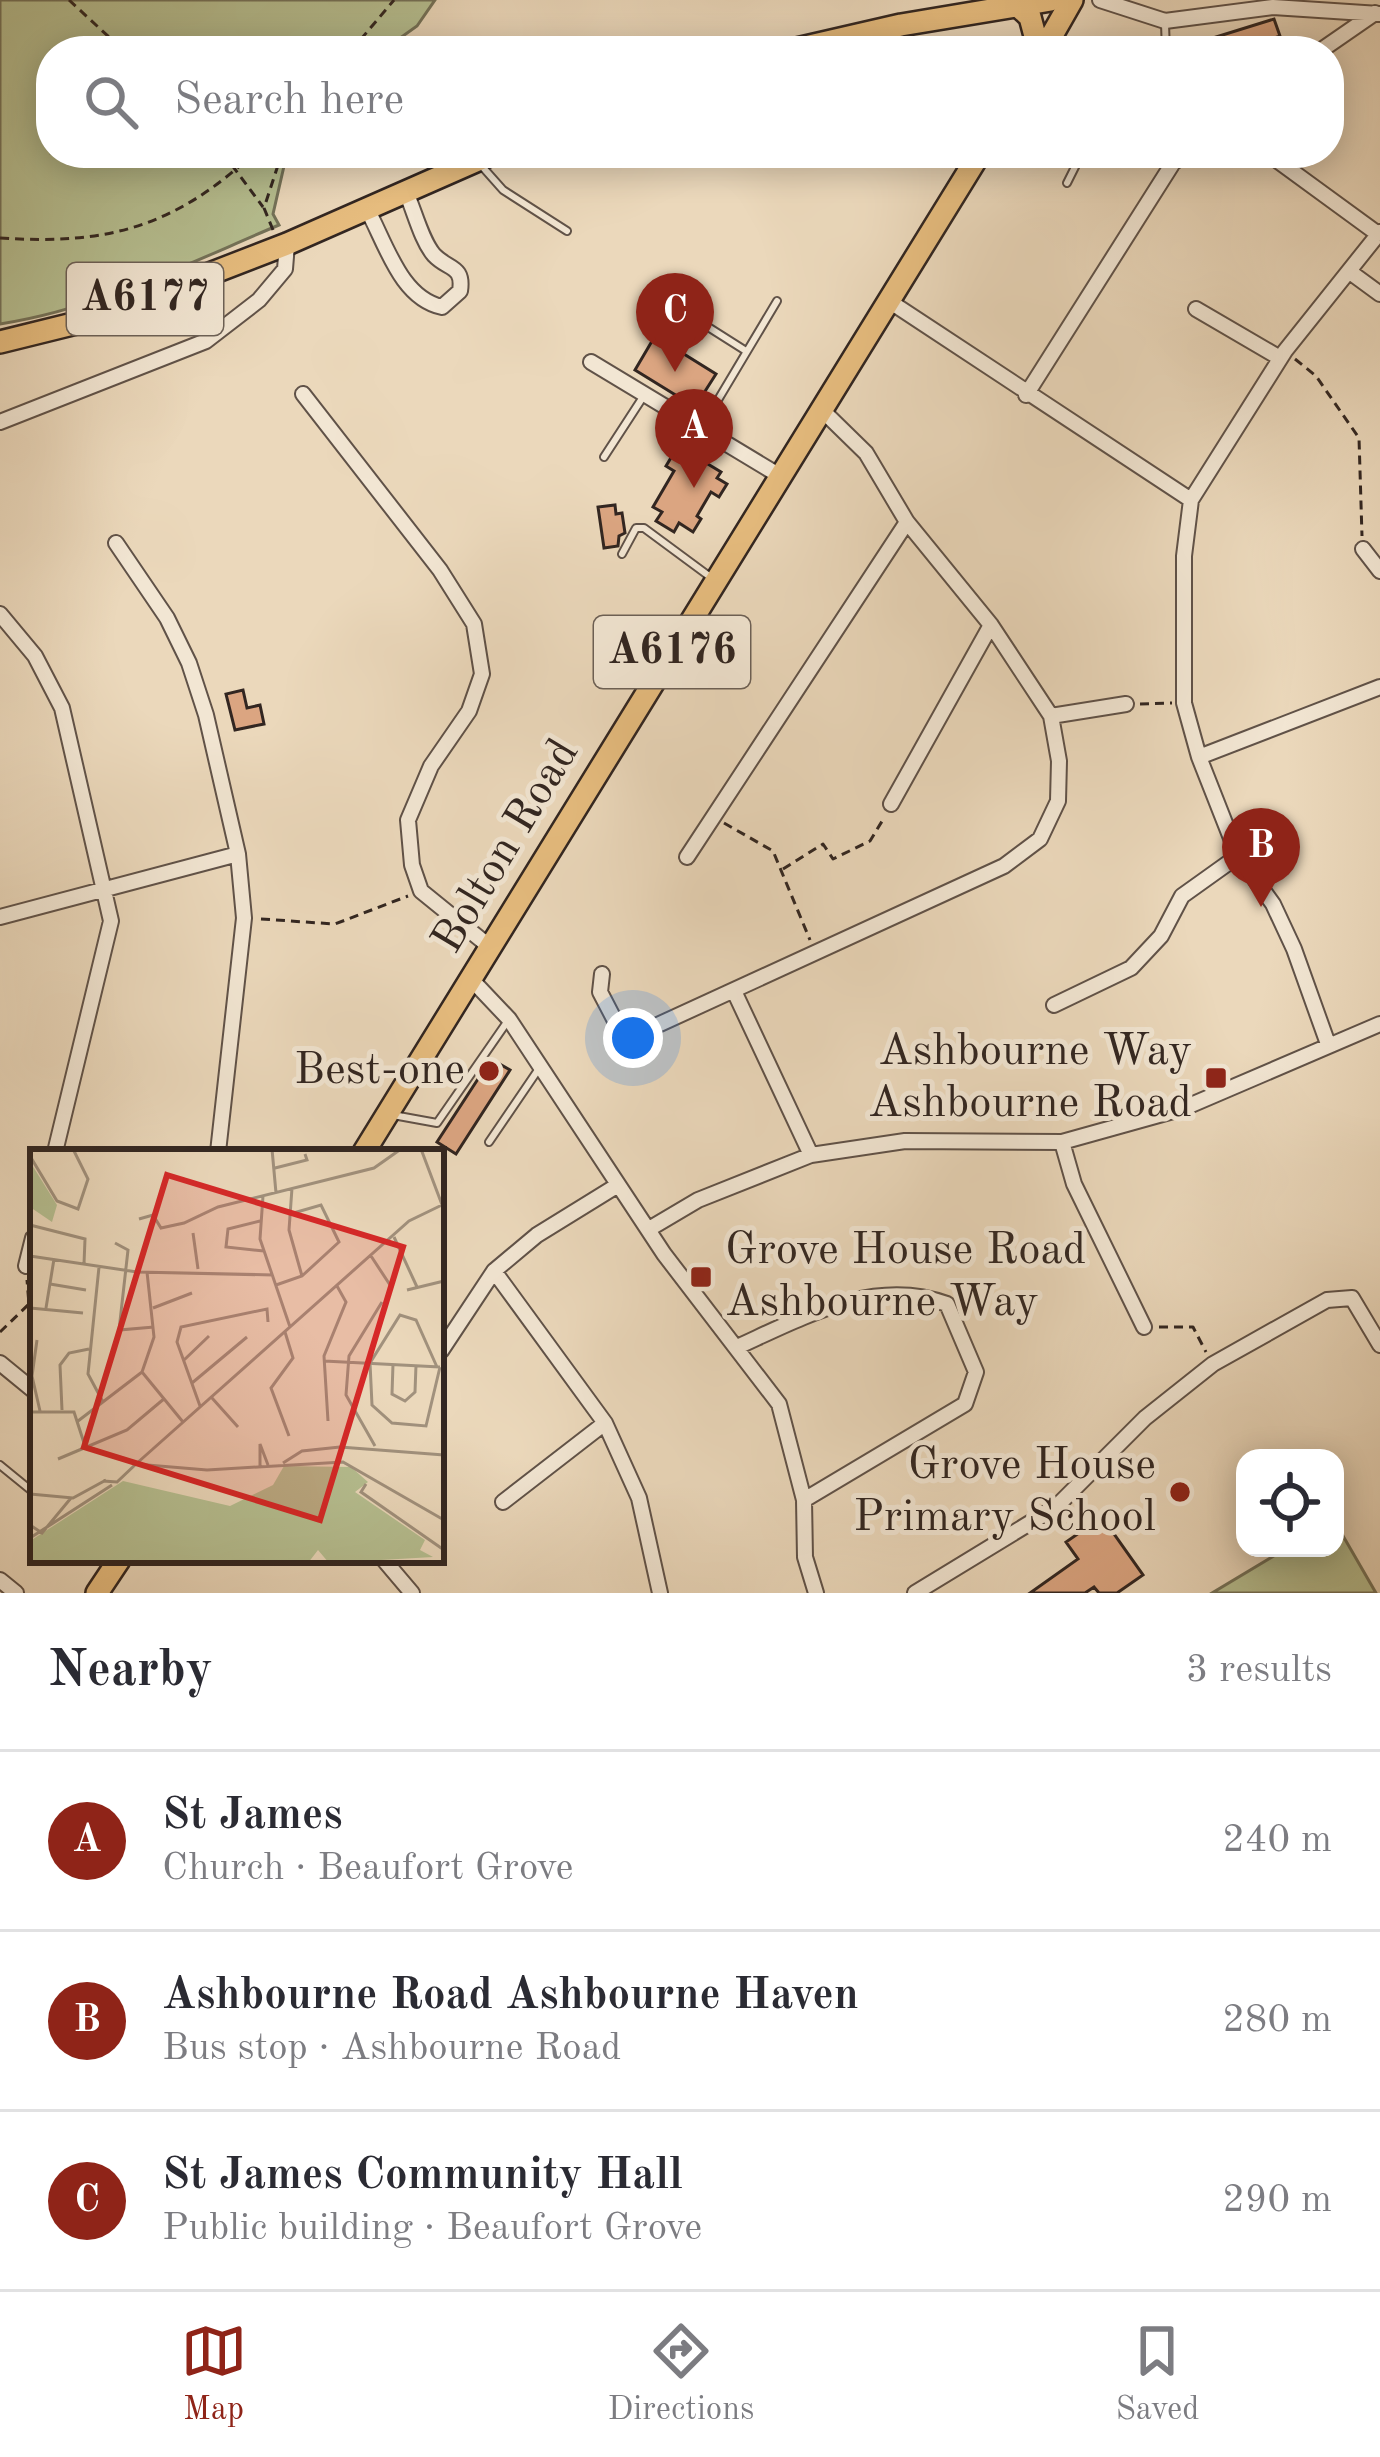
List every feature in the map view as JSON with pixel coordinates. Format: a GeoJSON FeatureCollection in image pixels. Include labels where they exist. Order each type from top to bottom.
{"type":"FeatureCollection","features":[{"type":"Feature","properties":{"kind":"main road"},"geometry":{"type":"LineString","coordinates":[[869,36],[1051,0]]}},
{"type":"Feature","properties":{"kind":"main road"},"geometry":{"type":"LineString","coordinates":[[1050,36],[1072,0]]}},
{"type":"Feature","properties":{"kind":"main road"},"geometry":{"type":"LineString","coordinates":[[1024,3],[1036,36]]}},
{"type":"Feature","properties":{"kind":"main road","name":"A6177"},"geometry":{"type":"LineString","coordinates":[[0,342],[93,319],[282,245],[458,168]]}},
{"type":"Feature","properties":{"kind":"main road","name":"Bolton Road"},"geometry":{"type":"LineString","coordinates":[[366,1149],[971,168]]}},
{"type":"Feature","properties":{"kind":"main road"},"geometry":{"type":"LineString","coordinates":[[97,1593],[116,1563]]}},
{"type":"Feature","properties":{"kind":"street"},"geometry":{"type":"LineString","coordinates":[[1100,0],[1165,21],[1274,7],[1379,12]]}},
{"type":"Feature","properties":{"kind":"street"},"geometry":{"type":"LineString","coordinates":[[1343,36],[1379,12]]}},
{"type":"Feature","properties":{"kind":"street"},"geometry":{"type":"LineString","coordinates":[[1026,394],[1171,168]]}},
{"type":"Feature","properties":{"kind":"street"},"geometry":{"type":"LineString","coordinates":[[1288,168],[1379,233],[1282,354],[1191,500],[1184,556],[1184,703],[1198,757],[1238,856],[1273,904],[1328,1044]]}},
{"type":"Feature","properties":{"kind":"street"},"geometry":{"type":"LineString","coordinates":[[366,207],[410,292],[442,307],[460,291],[462,279],[457,268],[434,255],[405,190]]}},
{"type":"Feature","properties":{"kind":"street"},"geometry":{"type":"LineString","coordinates":[[0,422],[206,341],[259,300],[285,269],[282,245]]}},
{"type":"Feature","properties":{"kind":"street"},"geometry":{"type":"LineString","coordinates":[[1350,272],[1380,294]]}},
{"type":"Feature","properties":{"kind":"street"},"geometry":{"type":"LineString","coordinates":[[889,301],[1191,500]]}},
{"type":"Feature","properties":{"kind":"street"},"geometry":{"type":"LineString","coordinates":[[1196,309],[1282,354]]}},
{"type":"Feature","properties":{"kind":"street"},"geometry":{"type":"LineString","coordinates":[[591,362],[780,476]]}},
{"type":"Feature","properties":{"kind":"street"},"geometry":{"type":"LineString","coordinates":[[303,394],[440,570],[474,623],[482,674],[470,711],[431,766],[408,820],[412,865],[421,891],[490,947]]}},
{"type":"Feature","properties":{"kind":"street"},"geometry":{"type":"LineString","coordinates":[[602,974],[600,992],[626,1040],[1004,866],[1040,839],[1058,801],[1059,761],[1052,716],[991,625],[907,522],[866,453],[822,410]]}},
{"type":"Feature","properties":{"kind":"street"},"geometry":{"type":"LineString","coordinates":[[687,857],[907,522]]}},
{"type":"Feature","properties":{"kind":"street"},"geometry":{"type":"LineString","coordinates":[[116,543],[167,618],[189,663],[238,854],[244,918],[218,1149]]}},
{"type":"Feature","properties":{"kind":"street"},"geometry":{"type":"LineString","coordinates":[[1363,549],[1380,571]]}},
{"type":"Feature","properties":{"kind":"street"},"geometry":{"type":"LineString","coordinates":[[0,614],[35,656],[62,708],[107,890],[110,938],[56,1149]]}},
{"type":"Feature","properties":{"kind":"street"},"geometry":{"type":"LineString","coordinates":[[891,804],[991,625]]}},
{"type":"Feature","properties":{"kind":"street"},"geometry":{"type":"LineString","coordinates":[[1198,757],[1380,687]]}},
{"type":"Feature","properties":{"kind":"street"},"geometry":{"type":"LineString","coordinates":[[1052,716],[1126,704]]}},
{"type":"Feature","properties":{"kind":"street"},"geometry":{"type":"LineString","coordinates":[[0,916],[238,854]]}},
{"type":"Feature","properties":{"kind":"street"},"geometry":{"type":"LineString","coordinates":[[1054,1005],[1131,968],[1161,936],[1182,896],[1238,856]]}},
{"type":"Feature","properties":{"kind":"street"},"geometry":{"type":"LineString","coordinates":[[472,980],[509,1019],[618,1185],[779,1404],[805,1500],[806,1557],[816,1593]]}},
{"type":"Feature","properties":{"kind":"street"},"geometry":{"type":"LineString","coordinates":[[734,991],[811,1155]]}},
{"type":"Feature","properties":{"kind":"street"},"geometry":{"type":"LineString","coordinates":[[649,1229],[698,1200],[811,1155],[905,1141],[1063,1142],[1184,1108],[1380,1024]]}},
{"type":"Feature","properties":{"kind":"street"},"geometry":{"type":"LineString","coordinates":[[1063,1142],[1074,1184],[1144,1328]]}},
{"type":"Feature","properties":{"kind":"street"},"geometry":{"type":"LineString","coordinates":[[444,1347],[494,1271],[537,1234],[618,1185]]}},
{"type":"Feature","properties":{"kind":"street"},"geometry":{"type":"LineString","coordinates":[[26,1266],[30,1250]]}},
{"type":"Feature","properties":{"kind":"street"},"geometry":{"type":"LineString","coordinates":[[494,1271],[605,1423],[638,1498],[654,1590]]}},
{"type":"Feature","properties":{"kind":"street"},"geometry":{"type":"LineString","coordinates":[[736,1347],[831,1304],[916,1292],[947,1304],[976,1372],[965,1404],[805,1500]]}},
{"type":"Feature","properties":{"kind":"street"},"geometry":{"type":"LineString","coordinates":[[915,1593],[1056,1507],[1145,1418],[1213,1364],[1327,1300],[1352,1298],[1380,1345]]}},
{"type":"Feature","properties":{"kind":"street"},"geometry":{"type":"LineString","coordinates":[[0,1363],[30,1388]]}},
{"type":"Feature","properties":{"kind":"street"},"geometry":{"type":"LineString","coordinates":[[503,1502],[605,1423]]}},
{"type":"Feature","properties":{"kind":"street"},"geometry":{"type":"LineString","coordinates":[[387,1563],[412,1593]]}},
{"type":"Feature","properties":{"kind":"street"},"geometry":{"type":"LineString","coordinates":[[0,1580],[16,1593]]}},
{"type":"Feature","properties":{"kind":"lane"},"geometry":{"type":"LineString","coordinates":[[1165,21],[1166,36]]}},
{"type":"Feature","properties":{"kind":"lane"},"geometry":{"type":"LineString","coordinates":[[491,168],[503,190],[567,231]]}},
{"type":"Feature","properties":{"kind":"lane"},"geometry":{"type":"LineString","coordinates":[[1066,183],[1074,168]]}},
{"type":"Feature","properties":{"kind":"lane"},"geometry":{"type":"LineString","coordinates":[[656,294],[746,351]]}},
{"type":"Feature","properties":{"kind":"lane"},"geometry":{"type":"LineString","coordinates":[[701,428],[777,301]]}},
{"type":"Feature","properties":{"kind":"lane"},"geometry":{"type":"LineString","coordinates":[[604,457],[645,394]]}},
{"type":"Feature","properties":{"kind":"lane"},"geometry":{"type":"LineString","coordinates":[[622,554],[636,528],[644,528],[716,581]]}},
{"type":"Feature","properties":{"kind":"lane"},"geometry":{"type":"LineString","coordinates":[[387,1114],[437,1123],[509,1019]]}},
{"type":"Feature","properties":{"kind":"lane"},"geometry":{"type":"LineString","coordinates":[[489,1142],[541,1067]]}},
{"type":"Feature","properties":{"kind":"lane"},"geometry":{"type":"LineString","coordinates":[[0,1465],[30,1490]]}},
{"type":"Feature","properties":{"kind":"path"},"geometry":{"type":"LineString","coordinates":[[69,0],[108,36]]}},
{"type":"Feature","properties":{"kind":"path"},"geometry":{"type":"LineString","coordinates":[[364,36],[394,0]]}},
{"type":"Feature","properties":{"kind":"path"},"geometry":{"type":"LineString","coordinates":[[264,208],[277,168]]}},
{"type":"Feature","properties":{"kind":"path"},"geometry":{"type":"LineString","coordinates":[[0,238],[56,242],[106,237],[187,204],[236,169],[264,208],[282,245]]}},
{"type":"Feature","properties":{"kind":"path"},"geometry":{"type":"LineString","coordinates":[[1282,354],[1316,376],[1359,438],[1363,549]]}},
{"type":"Feature","properties":{"kind":"path"},"geometry":{"type":"LineString","coordinates":[[1126,704],[1184,703]]}},
{"type":"Feature","properties":{"kind":"path"},"geometry":{"type":"LineString","coordinates":[[781,870],[823,844],[833,859],[870,842],[891,804]]}},
{"type":"Feature","properties":{"kind":"path"},"geometry":{"type":"LineString","coordinates":[[713,817],[772,851],[816,953]]}},
{"type":"Feature","properties":{"kind":"path"},"geometry":{"type":"LineString","coordinates":[[244,918],[335,924],[421,891]]}},
{"type":"Feature","properties":{"kind":"path"},"geometry":{"type":"LineString","coordinates":[[0,1332],[29,1304],[26,1266]]}},
{"type":"Feature","properties":{"kind":"path"},"geometry":{"type":"LineString","coordinates":[[1144,1328],[1193,1327],[1213,1364]]}},
{"type":"Feature","properties":{"kind":"green space"},"geometry":{"type":"Polygon","coordinates":[[[0,0],[435,0],[417,26],[403,36],[36,36],[36,168],[284,168],[273,214],[279,225],[108,296],[0,324],[0,0]]]}},
{"type":"Feature","properties":{"kind":"green space"},"geometry":{"type":"Polygon","coordinates":[[[1344,1538],[1376,1593],[1212,1593],[1272,1557],[1344,1557],[1344,1538]]]}},
{"type":"Feature","properties":{"kind":"building"},"geometry":{"type":"Polygon","coordinates":[[[1274,19],[1280,36],[1219,36],[1274,19]]]}},
{"type":"Feature","properties":{"kind":"building"},"geometry":{"type":"Polygon","coordinates":[[[655,336],[716,374],[695,407],[635,370],[655,336]]]}},
{"type":"Feature","properties":{"kind":"building"},"geometry":{"type":"Polygon","coordinates":[[[678,446],[721,472],[717,478],[727,484],[719,497],[711,492],[693,532],[679,523],[674,532],[656,521],[662,512],[653,507],[674,471],[666,466],[678,446]]]}},
{"type":"Feature","properties":{"kind":"building"},"geometry":{"type":"Polygon","coordinates":[[[615,505],[616,514],[622,513],[625,533],[619,536],[618,546],[604,548],[598,507],[615,505]]]}},
{"type":"Feature","properties":{"kind":"building"},"geometry":{"type":"Polygon","coordinates":[[[243,690],[247,708],[260,705],[264,724],[235,730],[226,694],[243,690]]]}},
{"type":"Feature","properties":{"kind":"building"},"geometry":{"type":"Polygon","coordinates":[[[491,1059],[510,1070],[456,1154],[437,1142],[491,1059]]]}},
{"type":"Feature","properties":{"kind":"building"},"geometry":{"type":"Polygon","coordinates":[[[1102,1517],[1143,1575],[1117,1593],[1099,1593],[1094,1587],[1085,1593],[1030,1593],[1078,1559],[1066,1542],[1102,1517]]]}},
{"type":"Feature","properties":{"kind":"place","name":"St James Community Hall"},"geometry":{"type":"Point","coordinates":[675,372]}},
{"type":"Feature","properties":{"kind":"place","name":"St James"},"geometry":{"type":"Point","coordinates":[694,488]}},
{"type":"Feature","properties":{"kind":"place","name":"Ashbourne Road Ashbourne Haven"},"geometry":{"type":"Point","coordinates":[1261,907]}},
{"type":"Feature","properties":{"kind":"place","name":"Best-one"},"geometry":{"type":"Point","coordinates":[489,1071]}},
{"type":"Feature","properties":{"kind":"place","name":"Ashbourne Way Ashbourne Road"},"geometry":{"type":"Point","coordinates":[1216,1078]}},
{"type":"Feature","properties":{"kind":"place","name":"Grove House Road Ashbourne Way"},"geometry":{"type":"Point","coordinates":[701,1277]}},
{"type":"Feature","properties":{"kind":"place","name":"Grove House Primary School"},"geometry":{"type":"Point","coordinates":[1180,1492]}}]}
